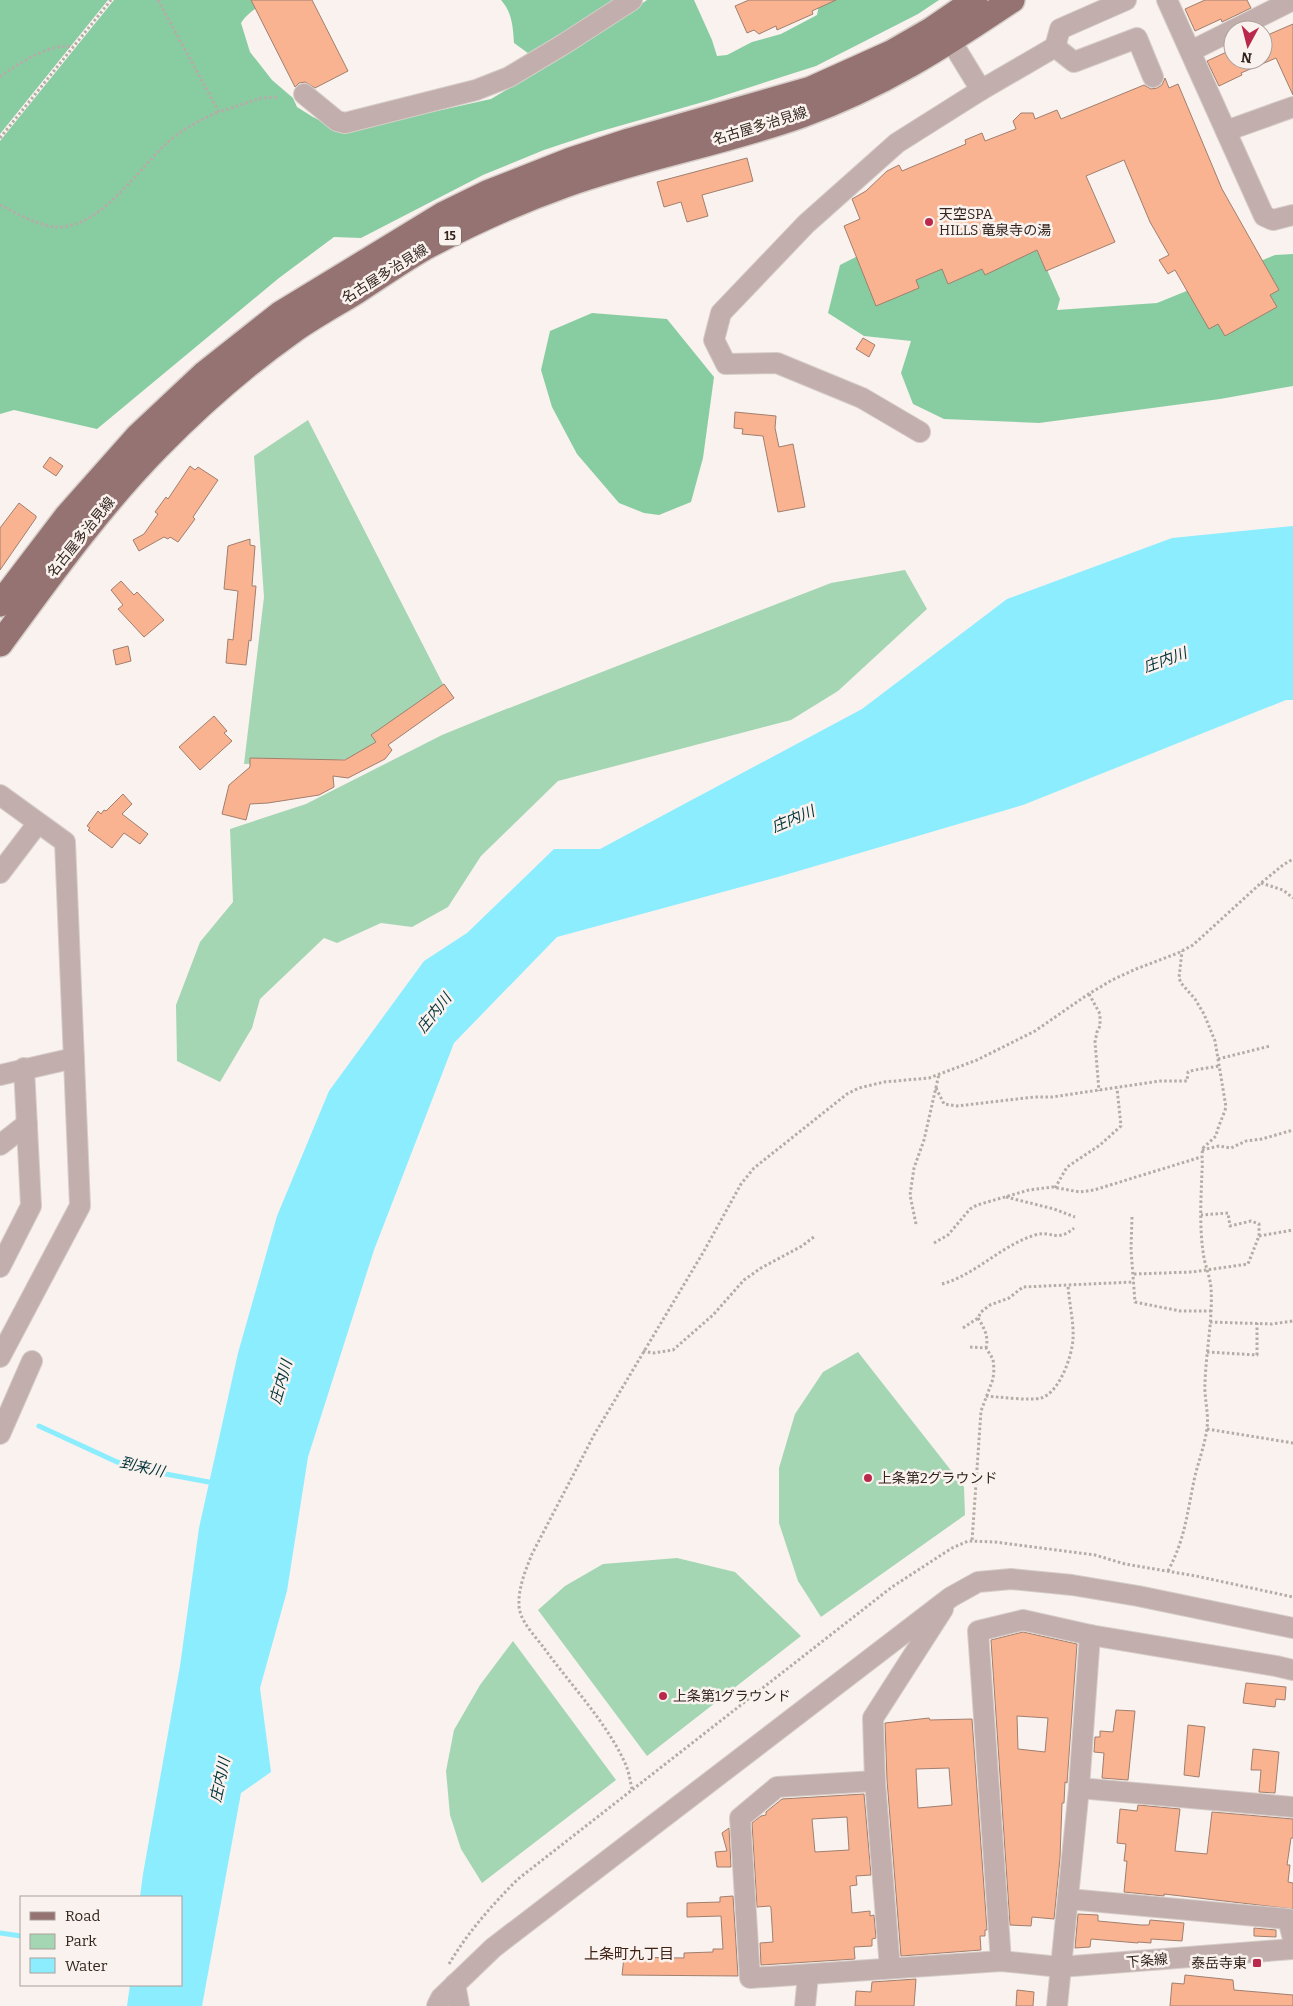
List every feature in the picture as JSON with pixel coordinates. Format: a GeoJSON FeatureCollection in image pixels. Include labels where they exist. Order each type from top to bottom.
{"type":"FeatureCollection","features":[{"type":"Feature","properties":{"kind":"main road","name":"名古屋多治見線"},"geometry":{"type":"LineString","coordinates":[[0,604],[66,516],[138,436],[204,374],[280,314],[444,214],[487,193],[571,160],[629,141],[811,89],[890,52],[931,30],[975,0]]}},
{"type":"Feature","properties":{"kind":"main road","name":"名古屋多治見線"},"geometry":{"type":"LineString","coordinates":[[0,644],[77,539],[158,447],[226,384],[294,331],[383,274],[424,248],[530,199],[642,160],[801,115],[872,86],[951,41],[1012,0]]}},
{"type":"Feature","properties":{"kind":"street"},"geometry":{"type":"LineString","coordinates":[[304,94],[337,121],[345,123],[476,90],[509,77],[632,0]]}},
{"type":"Feature","properties":{"kind":"street"},"geometry":{"type":"LineString","coordinates":[[920,432],[862,398],[777,363],[726,364],[714,340],[721,313],[806,224],[897,143],[981,90],[1055,47],[1060,29],[1126,0]]}},
{"type":"Feature","properties":{"kind":"street"},"geometry":{"type":"LineString","coordinates":[[1167,0],[1264,216],[1273,220],[1293,215]]}},
{"type":"Feature","properties":{"kind":"street"},"geometry":{"type":"LineString","coordinates":[[1253,20],[1293,0]]}},
{"type":"Feature","properties":{"kind":"street"},"geometry":{"type":"LineString","coordinates":[[1191,51],[1223,35]]}},
{"type":"Feature","properties":{"kind":"street"},"geometry":{"type":"LineString","coordinates":[[1055,47],[1074,62],[1137,38],[1153,77]]}},
{"type":"Feature","properties":{"kind":"street"},"geometry":{"type":"LineString","coordinates":[[951,41],[981,90]]}},
{"type":"Feature","properties":{"kind":"street"},"geometry":{"type":"LineString","coordinates":[[1226,131],[1293,107]]}},
{"type":"Feature","properties":{"kind":"street"},"geometry":{"type":"LineString","coordinates":[[0,795],[66,842],[80,1206],[0,1357]]}},
{"type":"Feature","properties":{"kind":"street"},"geometry":{"type":"LineString","coordinates":[[0,873],[38,822]]}},
{"type":"Feature","properties":{"kind":"street"},"geometry":{"type":"LineString","coordinates":[[0,1075],[74,1058]]}},
{"type":"Feature","properties":{"kind":"street"},"geometry":{"type":"LineString","coordinates":[[0,1267],[30,1206],[24,1068]]}},
{"type":"Feature","properties":{"kind":"street"},"geometry":{"type":"LineString","coordinates":[[0,1145],[27,1124]]}},
{"type":"Feature","properties":{"kind":"street"},"geometry":{"type":"LineString","coordinates":[[0,1434],[32,1361]]}},
{"type":"Feature","properties":{"kind":"street"},"geometry":{"type":"LineString","coordinates":[[446,2003],[455,1984],[493,1948],[951,1597],[978,1582],[1011,1579],[1072,1585],[1138,1596],[1293,1628]]}},
{"type":"Feature","properties":{"kind":"street"},"geometry":{"type":"LineString","coordinates":[[890,1968],[875,1781],[873,1718],[951,1597]]}},
{"type":"Feature","properties":{"kind":"street"},"geometry":{"type":"LineString","coordinates":[[1001,1961],[978,1631],[1023,1620],[1090,1635],[1293,1670]]}},
{"type":"Feature","properties":{"kind":"street"},"geometry":{"type":"LineString","coordinates":[[1056,2006],[1079,1788],[1090,1635]]}},
{"type":"Feature","properties":{"kind":"street","name":"下条線"},"geometry":{"type":"LineString","coordinates":[[875,1781],[777,1787],[740,1818],[750,1978],[1001,1961],[1060,1967],[1293,1949]]}},
{"type":"Feature","properties":{"kind":"street"},"geometry":{"type":"LineString","coordinates":[[1079,1788],[1293,1807]]}},
{"type":"Feature","properties":{"kind":"street"},"geometry":{"type":"LineString","coordinates":[[1068,1899],[1288,1919],[1293,1938]]}},
{"type":"Feature","properties":{"kind":"street"},"geometry":{"type":"LineString","coordinates":[[805,2006],[808,1975]]}},
{"type":"Feature","properties":{"kind":"path"},"geometry":{"type":"LineString","coordinates":[[0,138],[111,0]]}},
{"type":"Feature","properties":{"kind":"path"},"geometry":{"type":"LineString","coordinates":[[158,0],[219,112]]}},
{"type":"Feature","properties":{"kind":"path"},"geometry":{"type":"LineString","coordinates":[[0,77],[34,56],[55,48],[73,47]]}},
{"type":"Feature","properties":{"kind":"path"},"geometry":{"type":"LineString","coordinates":[[0,205],[30,220],[54,227],[66,226],[86,218],[115,199],[167,143],[205,117],[261,98],[279,97]]}},
{"type":"Feature","properties":{"kind":"path"},"geometry":{"type":"LineString","coordinates":[[446,2003],[445,1971],[462,1942],[495,1902],[518,1879],[632,1789],[626,1764],[604,1727],[525,1622],[518,1606],[525,1570],[532,1554],[594,1435],[704,1251],[741,1184],[754,1168],[780,1145],[853,1091],[878,1083],[911,1080],[939,1074],[977,1060],[1036,1031],[1089,994],[1136,969],[1193,945],[1261,883],[1293,859]]}},
{"type":"Feature","properties":{"kind":"path"},"geometry":{"type":"LineString","coordinates":[[1261,883],[1283,890],[1293,898]]}},
{"type":"Feature","properties":{"kind":"path"},"geometry":{"type":"LineString","coordinates":[[1168,1571],[1179,1550],[1184,1534],[1207,1429],[1208,1418],[1204,1384],[1211,1311],[1211,1287],[1204,1258],[1201,1215],[1201,1157],[1202,1150],[1216,1136],[1226,1107],[1215,1041],[1204,1014],[1195,999],[1180,983],[1182,951]]}},
{"type":"Feature","properties":{"kind":"path"},"geometry":{"type":"LineString","coordinates":[[1089,994],[1100,1014],[1100,1026],[1096,1032],[1095,1042],[1099,1091]]}},
{"type":"Feature","properties":{"kind":"path"},"geometry":{"type":"LineString","coordinates":[[1218,1059],[1270,1046]]}},
{"type":"Feature","properties":{"kind":"path"},"geometry":{"type":"LineString","coordinates":[[936,1088],[944,1104],[948,1106],[1034,1097],[1072,1096],[1160,1081],[1187,1081],[1188,1072],[1191,1070],[1219,1066]]}},
{"type":"Feature","properties":{"kind":"path"},"geometry":{"type":"LineString","coordinates":[[916,1224],[910,1195],[914,1168],[924,1140],[939,1074]]}},
{"type":"Feature","properties":{"kind":"path"},"geometry":{"type":"LineString","coordinates":[[1055,1188],[1067,1166],[1100,1145],[1121,1126],[1117,1088]]}},
{"type":"Feature","properties":{"kind":"path"},"geometry":{"type":"LineString","coordinates":[[1202,1150],[1219,1146],[1231,1148],[1246,1141],[1262,1139],[1293,1130]]}},
{"type":"Feature","properties":{"kind":"path"},"geometry":{"type":"LineString","coordinates":[[934,1242],[948,1235],[970,1209],[977,1205],[1029,1190],[1055,1188],[1080,1192],[1094,1190],[1201,1157]]}},
{"type":"Feature","properties":{"kind":"path"},"geometry":{"type":"LineString","coordinates":[[1005,1197],[1054,1209],[1075,1217]]}},
{"type":"Feature","properties":{"kind":"path"},"geometry":{"type":"LineString","coordinates":[[1134,1274],[1155,1275],[1248,1264],[1259,1236],[1259,1224],[1251,1221],[1230,1226],[1228,1212],[1201,1215]]}},
{"type":"Feature","properties":{"kind":"path"},"geometry":{"type":"LineString","coordinates":[[1132,1217],[1131,1250],[1135,1302],[1180,1311],[1211,1311]]}},
{"type":"Feature","properties":{"kind":"path"},"geometry":{"type":"LineString","coordinates":[[942,1284],[956,1280],[985,1264],[995,1255],[1034,1236],[1040,1234],[1058,1237],[1068,1234],[1074,1228]]}},
{"type":"Feature","properties":{"kind":"path"},"geometry":{"type":"LineString","coordinates":[[1259,1236],[1293,1230]]}},
{"type":"Feature","properties":{"kind":"path"},"geometry":{"type":"LineString","coordinates":[[644,1351],[653,1353],[672,1350],[713,1314],[744,1280],[760,1268],[802,1246],[815,1236]]}},
{"type":"Feature","properties":{"kind":"path"},"geometry":{"type":"LineString","coordinates":[[963,1328],[978,1318],[981,1312],[990,1305],[1009,1298],[1024,1287],[1134,1282]]}},
{"type":"Feature","properties":{"kind":"path"},"geometry":{"type":"LineString","coordinates":[[986,1396],[1034,1399],[1042,1398],[1050,1393],[1062,1376],[1072,1351],[1074,1339],[1068,1285]]}},
{"type":"Feature","properties":{"kind":"path"},"geometry":{"type":"LineString","coordinates":[[978,1318],[986,1332],[988,1341],[986,1348]]}},
{"type":"Feature","properties":{"kind":"path"},"geometry":{"type":"LineString","coordinates":[[1210,1322],[1257,1323],[1293,1321]]}},
{"type":"Feature","properties":{"kind":"path"},"geometry":{"type":"LineString","coordinates":[[1208,1352],[1257,1355],[1257,1323]]}},
{"type":"Feature","properties":{"kind":"path"},"geometry":{"type":"LineString","coordinates":[[970,1347],[986,1348]]}},
{"type":"Feature","properties":{"kind":"path"},"geometry":{"type":"LineString","coordinates":[[972,1541],[981,1411],[993,1378],[994,1369],[994,1359],[986,1348]]}},
{"type":"Feature","properties":{"kind":"path"},"geometry":{"type":"LineString","coordinates":[[1207,1429],[1293,1443]]}},
{"type":"Feature","properties":{"kind":"green space"},"geometry":{"type":"Polygon","coordinates":[[[0,0],[108,0],[0,134],[0,0]]]}},
{"type":"Feature","properties":{"kind":"green space"},"geometry":{"type":"Polygon","coordinates":[[[114,0],[264,0],[241,23],[250,52],[272,80],[293,98],[297,107],[342,132],[491,99],[579,47],[647,0],[694,0],[717,56],[727,55],[752,42],[781,34],[817,15],[820,0],[939,0],[918,14],[816,66],[544,150],[483,175],[361,238],[334,237],[279,278],[97,429],[14,410],[0,414],[0,141],[114,0]]]}},
{"type":"Feature","properties":{"kind":"green space"},"geometry":{"type":"Polygon","coordinates":[[[501,0],[618,0],[532,56],[514,43],[510,15],[501,0]]]}},
{"type":"Feature","properties":{"kind":"green space"},"geometry":{"type":"Polygon","coordinates":[[[909,230],[1037,247],[1060,299],[1057,310],[1157,303],[1275,255],[1293,254],[1293,386],[1220,399],[1039,423],[944,419],[913,404],[901,373],[911,341],[864,336],[828,313],[840,265],[909,230]]]}},
{"type":"Feature","properties":{"kind":"green space"},"geometry":{"type":"Polygon","coordinates":[[[592,313],[667,319],[714,377],[703,458],[691,502],[659,515],[644,513],[619,503],[577,454],[552,407],[541,370],[550,331],[592,313]]]}},
{"type":"Feature","properties":{"kind":"green space"},"geometry":{"type":"Polygon","coordinates":[[[308,420],[446,690],[354,759],[244,764],[264,597],[254,456],[308,420]]]}},
{"type":"Feature","properties":{"kind":"green space"},"geometry":{"type":"Polygon","coordinates":[[[905,570],[927,609],[838,691],[791,720],[558,781],[481,856],[448,907],[412,927],[381,923],[337,943],[324,938],[260,999],[252,1028],[220,1082],[177,1061],[176,1005],[200,942],[233,902],[230,829],[306,804],[442,735],[831,583],[905,570]]]}},
{"type":"Feature","properties":{"kind":"green space","name":"上条第2グラウンド"},"geometry":{"type":"Polygon","coordinates":[[[858,1352],[964,1487],[965,1515],[821,1617],[798,1581],[779,1523],[779,1468],[795,1414],[823,1372],[858,1352]]]}},
{"type":"Feature","properties":{"kind":"green space","name":"上条第1グラウンド"},"geometry":{"type":"Polygon","coordinates":[[[677,1558],[735,1572],[801,1636],[647,1756],[538,1610],[565,1586],[603,1564],[677,1558]]]}},
{"type":"Feature","properties":{"kind":"green space"},"geometry":{"type":"Polygon","coordinates":[[[513,1641],[616,1780],[482,1883],[461,1849],[450,1815],[446,1771],[454,1730],[480,1685],[513,1641]]]}},
{"type":"Feature","properties":{"kind":"water","name":"庄内川"},"geometry":{"type":"Polygon","coordinates":[[[1293,526],[1293,700],[1286,700],[1023,805],[778,877],[557,937],[454,1043],[374,1250],[308,1457],[287,1591],[260,1688],[271,1772],[241,1793],[202,2006],[127,2006],[130,1986],[182,1986],[182,1896],[140,1896],[180,1666],[199,1528],[238,1353],[277,1216],[329,1091],[424,961],[467,933],[554,849],[600,849],[862,709],[1007,599],[1172,538],[1293,526]]]}},
{"type":"Feature","properties":{"kind":"building"},"geometry":{"type":"Polygon","coordinates":[[[251,0],[312,0],[348,71],[315,88],[305,82],[299,83],[295,87],[251,0]]]}},
{"type":"Feature","properties":{"kind":"building"},"geometry":{"type":"Polygon","coordinates":[[[749,0],[836,0],[812,11],[813,14],[777,30],[776,26],[759,34],[754,30],[747,33],[735,6],[749,0]]]}},
{"type":"Feature","properties":{"kind":"building"},"geometry":{"type":"Polygon","coordinates":[[[1205,0],[1247,0],[1251,8],[1222,22],[1221,19],[1195,31],[1185,9],[1205,0]]]}},
{"type":"Feature","properties":{"kind":"building"},"geometry":{"type":"Polygon","coordinates":[[[1293,24],[1293,95],[1276,58],[1273,59],[1273,33],[1293,24]]]}},
{"type":"Feature","properties":{"kind":"building"},"geometry":{"type":"Polygon","coordinates":[[[1223,54],[1223,70],[1248,70],[1219,86],[1207,61],[1223,54]]]}},
{"type":"Feature","properties":{"kind":"building"},"geometry":{"type":"Polygon","coordinates":[[[1165,78],[1169,88],[1178,84],[1222,189],[1279,290],[1270,295],[1277,307],[1225,336],[1218,324],[1209,329],[1175,270],[1168,274],[1159,260],[1169,255],[1150,222],[1124,160],[1086,176],[1115,242],[1046,271],[1037,250],[985,275],[982,269],[948,284],[942,269],[916,280],[919,288],[876,306],[844,226],[860,219],[852,199],[866,191],[887,171],[899,165],[902,171],[966,144],[965,140],[982,133],[985,141],[1016,129],[1013,121],[1021,113],[1033,113],[1035,119],[1057,110],[1061,119],[1144,85],[1151,89],[1157,88],[1162,85],[1165,78]]]}},
{"type":"Feature","properties":{"kind":"building"},"geometry":{"type":"Polygon","coordinates":[[[747,158],[753,181],[702,195],[708,216],[687,222],[681,202],[664,207],[657,182],[747,158]]]}},
{"type":"Feature","properties":{"kind":"building"},"geometry":{"type":"Polygon","coordinates":[[[863,338],[875,345],[869,357],[856,349],[863,338]]]}},
{"type":"Feature","properties":{"kind":"building"},"geometry":{"type":"Polygon","coordinates":[[[735,412],[776,416],[775,428],[779,447],[793,444],[805,507],[778,512],[763,436],[742,434],[743,429],[734,428],[735,412]]]}},
{"type":"Feature","properties":{"kind":"building"},"geometry":{"type":"Polygon","coordinates":[[[50,457],[63,466],[56,476],[43,467],[50,457]]]}},
{"type":"Feature","properties":{"kind":"building"},"geometry":{"type":"Polygon","coordinates":[[[190,466],[195,470],[198,467],[218,480],[193,517],[195,519],[178,542],[170,537],[168,539],[164,537],[139,551],[133,540],[144,534],[158,514],[155,512],[166,497],[168,499],[190,466]]]}},
{"type":"Feature","properties":{"kind":"building"},"geometry":{"type":"Polygon","coordinates":[[[19,503],[36,518],[0,570],[0,528],[19,503]]]}},
{"type":"Feature","properties":{"kind":"building"},"geometry":{"type":"Polygon","coordinates":[[[250,539],[250,545],[255,546],[252,586],[256,586],[251,641],[249,640],[246,665],[226,663],[228,639],[233,640],[238,591],[224,589],[228,546],[250,539]]]}},
{"type":"Feature","properties":{"kind":"building"},"geometry":{"type":"Polygon","coordinates":[[[121,581],[134,595],[137,592],[164,620],[144,637],[118,609],[123,605],[111,590],[121,581]]]}},
{"type":"Feature","properties":{"kind":"building"},"geometry":{"type":"Polygon","coordinates":[[[128,646],[131,661],[116,665],[113,650],[128,646]]]}},
{"type":"Feature","properties":{"kind":"building"},"geometry":{"type":"Polygon","coordinates":[[[444,684],[454,698],[388,745],[392,750],[385,759],[348,778],[333,776],[334,787],[319,795],[250,804],[246,820],[222,814],[229,785],[250,767],[250,758],[345,760],[376,742],[371,735],[444,684]]]}},
{"type":"Feature","properties":{"kind":"building"},"geometry":{"type":"Polygon","coordinates":[[[214,716],[227,731],[224,733],[232,741],[200,770],[179,747],[214,716]]]}},
{"type":"Feature","properties":{"kind":"building"},"geometry":{"type":"Polygon","coordinates":[[[123,794],[132,804],[122,814],[148,834],[140,844],[124,833],[112,848],[88,830],[90,828],[87,826],[98,811],[101,814],[104,810],[106,811],[123,794]]]}},
{"type":"Feature","properties":{"kind":"building"},"geometry":{"type":"Polygon","coordinates":[[[1023,1632],[1077,1644],[1067,1783],[1065,1782],[1064,1803],[1062,1803],[1060,1858],[1054,1919],[1032,1917],[1031,1926],[1010,1925],[991,1640],[1023,1632]],[[1017,1716],[1018,1749],[1045,1752],[1048,1718],[1017,1716]]]}},
{"type":"Feature","properties":{"kind":"building"},"geometry":{"type":"Polygon","coordinates":[[[1246,1683],[1286,1687],[1285,1700],[1276,1699],[1275,1707],[1243,1703],[1246,1683]]]}},
{"type":"Feature","properties":{"kind":"building"},"geometry":{"type":"Polygon","coordinates":[[[1116,1710],[1135,1711],[1128,1780],[1102,1778],[1104,1753],[1094,1752],[1095,1737],[1100,1737],[1100,1731],[1113,1732],[1116,1710]]]}},
{"type":"Feature","properties":{"kind":"building"},"geometry":{"type":"Polygon","coordinates":[[[929,1718],[930,1720],[972,1719],[987,1930],[985,1930],[985,1936],[980,1936],[981,1950],[901,1956],[887,1780],[885,1723],[929,1718]],[[949,1768],[916,1769],[918,1808],[952,1805],[949,1768]]]}},
{"type":"Feature","properties":{"kind":"building"},"geometry":{"type":"Polygon","coordinates":[[[1188,1725],[1205,1727],[1199,1777],[1184,1775],[1188,1725]]]}},
{"type":"Feature","properties":{"kind":"building"},"geometry":{"type":"Polygon","coordinates":[[[1253,1749],[1279,1752],[1275,1793],[1259,1792],[1261,1770],[1251,1770],[1253,1749]]]}},
{"type":"Feature","properties":{"kind":"building"},"geometry":{"type":"Polygon","coordinates":[[[864,1794],[871,1875],[856,1876],[857,1885],[850,1886],[852,1913],[870,1911],[870,1916],[874,1915],[876,1938],[872,1939],[872,1946],[854,1947],[855,1959],[761,1965],[760,1943],[773,1942],[771,1908],[770,1906],[757,1907],[752,1823],[761,1816],[766,1815],[766,1812],[782,1799],[864,1794]],[[847,1817],[812,1819],[815,1852],[849,1850],[847,1817]]]}},
{"type":"Feature","properties":{"kind":"building"},"geometry":{"type":"Polygon","coordinates":[[[1138,1805],[1180,1809],[1175,1851],[1207,1854],[1212,1812],[1293,1819],[1293,1838],[1291,1838],[1287,1865],[1290,1865],[1288,1882],[1293,1883],[1293,1909],[1164,1894],[1164,1896],[1124,1892],[1127,1861],[1124,1861],[1126,1844],[1117,1843],[1120,1809],[1137,1811],[1138,1805]]]}},
{"type":"Feature","properties":{"kind":"building"},"geometry":{"type":"Polygon","coordinates":[[[729,1828],[731,1867],[717,1867],[715,1852],[727,1851],[722,1833],[729,1828]]]}},
{"type":"Feature","properties":{"kind":"building"},"geometry":{"type":"Polygon","coordinates":[[[733,1896],[738,1976],[622,1975],[624,1957],[684,1958],[684,1953],[713,1952],[713,1949],[723,1949],[721,1916],[687,1917],[687,1903],[720,1902],[720,1897],[733,1896]]]}},
{"type":"Feature","properties":{"kind":"building"},"geometry":{"type":"Polygon","coordinates":[[[1078,1914],[1098,1915],[1098,1921],[1141,1925],[1149,1925],[1150,1920],[1184,1923],[1182,1941],[1151,1939],[1151,1943],[1138,1943],[1091,1939],[1090,1947],[1075,1948],[1078,1914]]]}},
{"type":"Feature","properties":{"kind":"building"},"geometry":{"type":"Polygon","coordinates":[[[1254,1928],[1276,1930],[1276,1937],[1254,1936],[1254,1928]]]}},
{"type":"Feature","properties":{"kind":"building"},"geometry":{"type":"Polygon","coordinates":[[[1185,1975],[1233,1980],[1234,1990],[1293,1995],[1293,2006],[1170,2006],[1172,1983],[1184,1984],[1185,1975]]]}},
{"type":"Feature","properties":{"kind":"building"},"geometry":{"type":"Polygon","coordinates":[[[916,1979],[914,2006],[855,2006],[856,1991],[871,1992],[872,1982],[916,1979]]]}},
{"type":"Feature","properties":{"kind":"building"},"geometry":{"type":"Polygon","coordinates":[[[1017,1990],[1034,1992],[1033,2006],[1016,2006],[1017,1990]]]}},
{"type":"Feature","properties":{"kind":"waterway","name":"到来川"},"geometry":{"type":"LineString","coordinates":[[39,1426],[117,1462],[155,1472],[214,1483]]}},
{"type":"Feature","properties":{"kind":"waterway"},"geometry":{"type":"LineString","coordinates":[[0,1933],[20,1936]]}},
{"type":"Feature","properties":{"kind":"place","name":"天空SPA HILLS 竜泉寺の湯"},"geometry":{"type":"Point","coordinates":[929,222]}},
{"type":"Feature","properties":{"kind":"place","name":"上条第2グラウンド"},"geometry":{"type":"Point","coordinates":[868,1478]}},
{"type":"Feature","properties":{"kind":"place","name":"上条第1グラウンド"},"geometry":{"type":"Point","coordinates":[663,1696]}},
{"type":"Feature","properties":{"kind":"place","name":"泰岳寺東"},"geometry":{"type":"Point","coordinates":[1257,1963]}},
{"type":"Feature","properties":{"kind":"district","name":"上条町九丁目"},"geometry":{"type":"Point","coordinates":[629,1954]}}]}
